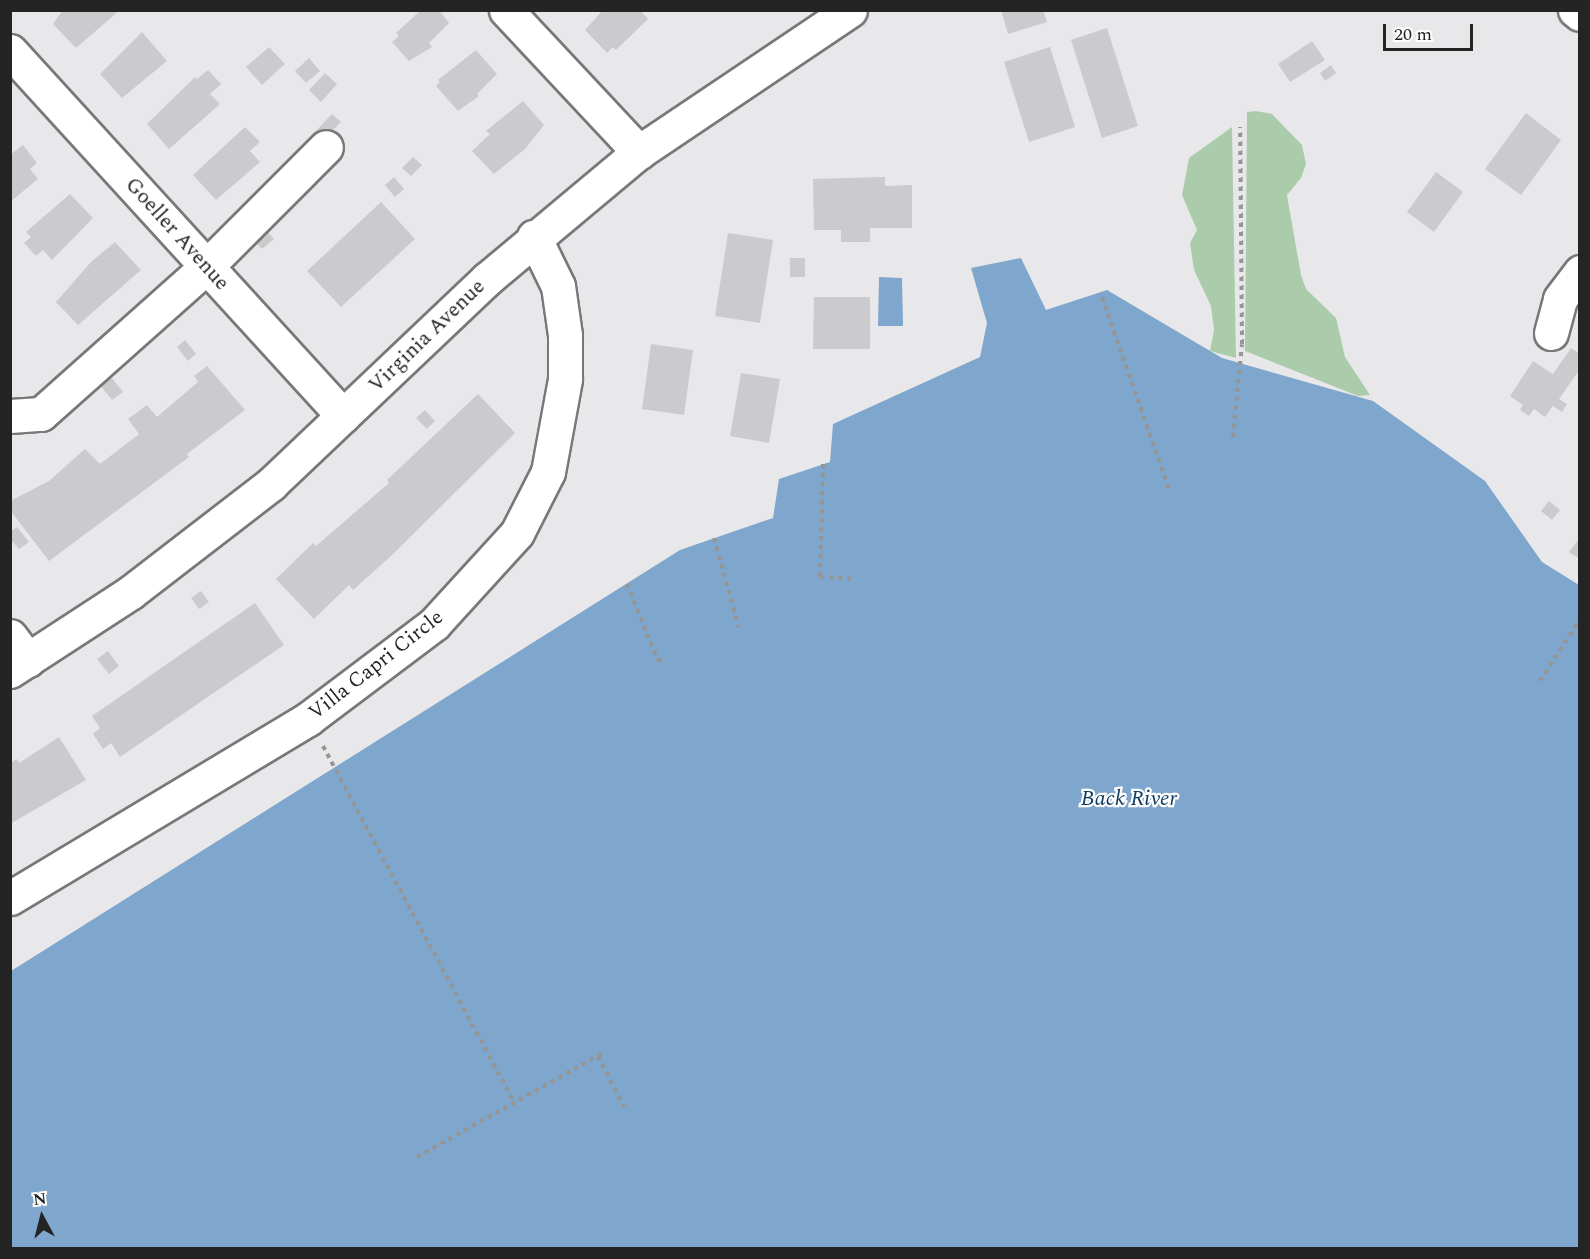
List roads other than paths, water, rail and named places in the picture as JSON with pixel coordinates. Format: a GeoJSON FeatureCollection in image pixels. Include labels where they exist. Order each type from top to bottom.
{"type":"FeatureCollection","features":[{"type":"Feature","properties":{"kind":"street"},"geometry":{"type":"LineString","coordinates":[[506,10],[639,152]]}},
{"type":"Feature","properties":{"kind":"street","name":"Virginia Avenue"},"geometry":{"type":"LineString","coordinates":[[16,656],[208,535],[271,484],[534,237],[639,152],[850,10]]}},
{"type":"Feature","properties":{"kind":"street"},"geometry":{"type":"LineString","coordinates":[[1575,10],[1580,14]]}},
{"type":"Feature","properties":{"kind":"street","name":"Goeller Avenue"},"geometry":{"type":"LineString","coordinates":[[10,51],[343,416]]}},
{"type":"Feature","properties":{"kind":"street"},"geometry":{"type":"LineString","coordinates":[[10,416],[41,414],[207,266],[326,147]]}},
{"type":"Feature","properties":{"kind":"street","name":"Villa Capri Circle"},"geometry":{"type":"LineString","coordinates":[[10,898],[308,719],[434,624],[517,532],[548,472],[565,379],[565,335],[558,286],[534,237]]}},
{"type":"Feature","properties":{"kind":"street"},"geometry":{"type":"LineString","coordinates":[[1551,333],[1560,299],[1580,272]]}},
{"type":"Feature","properties":{"kind":"water","name":"Back River"},"geometry":{"type":"Polygon","coordinates":[[[1021,258],[1046,310],[1107,290],[1222,358],[1373,401],[1485,481],[1542,562],[1579,585],[1579,1248],[11,1248],[11,971],[680,550],[773,518],[779,479],[830,462],[833,424],[980,357],[987,323],[971,268],[1021,258]]]}},
{"type":"Feature","properties":{"kind":"water"},"geometry":{"type":"Polygon","coordinates":[[[879,277],[902,278],[903,326],[878,326],[879,277]]]}}]}
